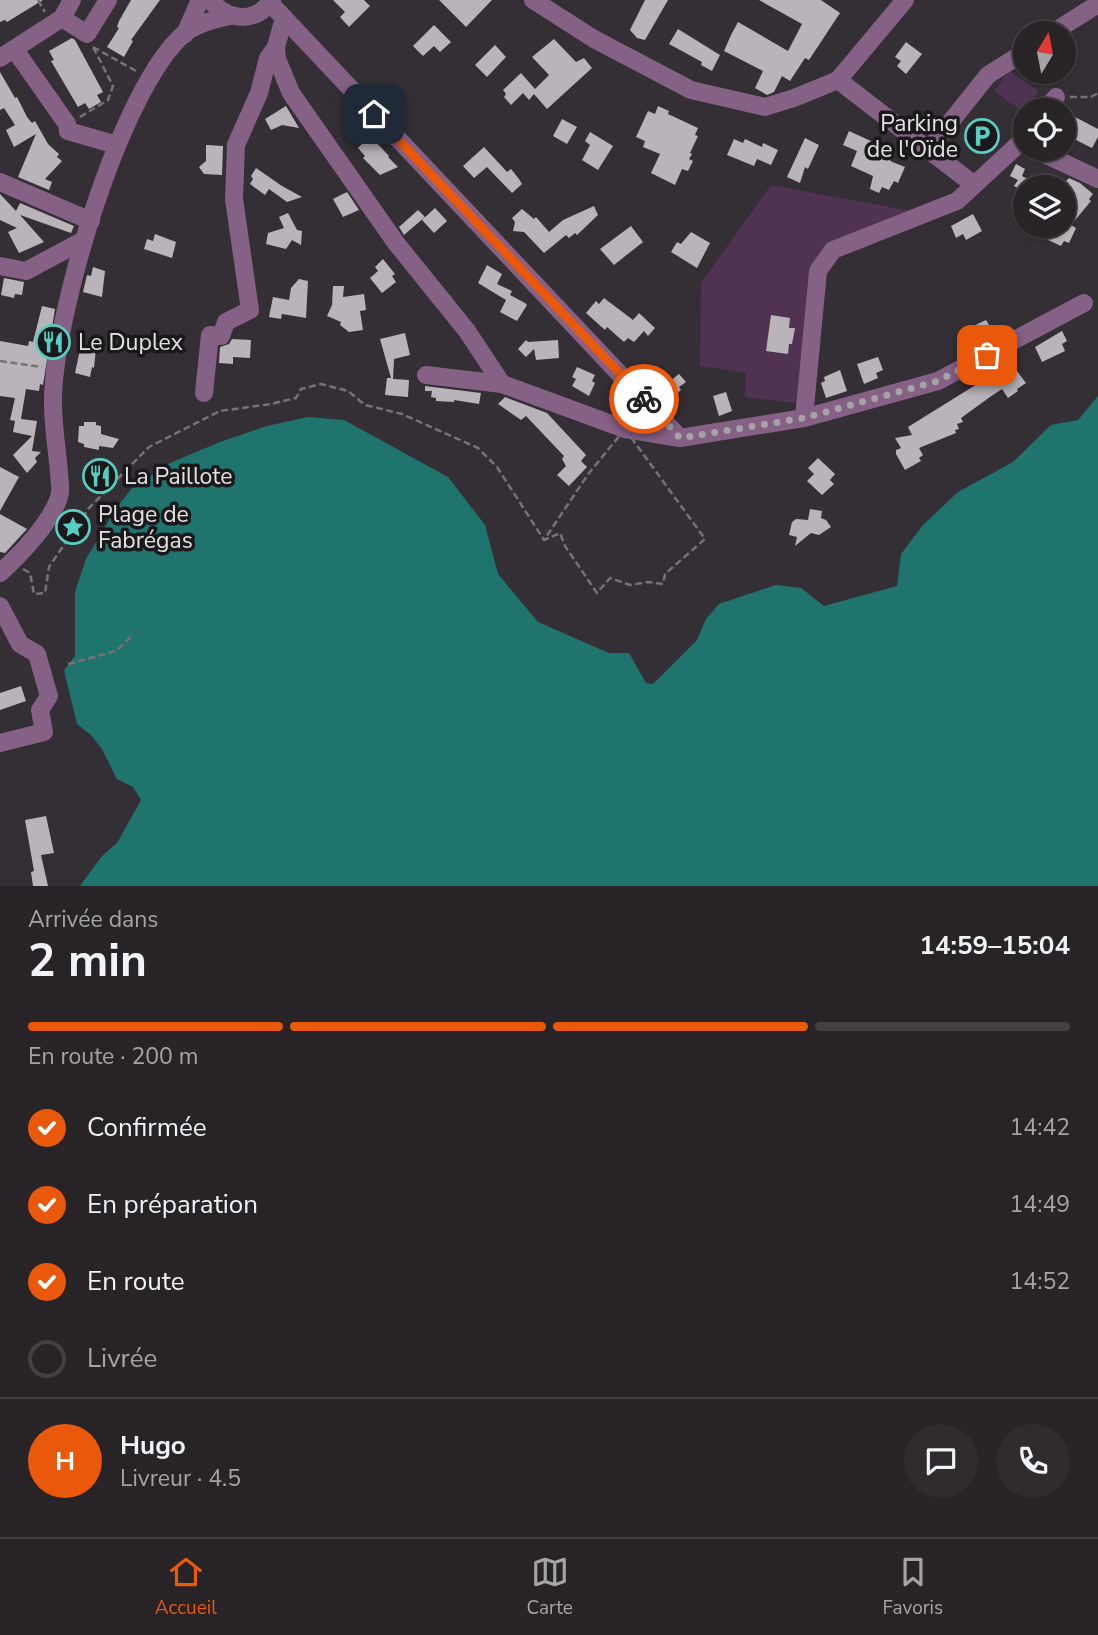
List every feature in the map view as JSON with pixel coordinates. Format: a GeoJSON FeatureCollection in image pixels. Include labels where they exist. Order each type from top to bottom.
{"type":"FeatureCollection","features":[{"type":"Feature","properties":{"kind":"street"},"geometry":{"type":"LineString","coordinates":[[72,0],[62,18],[8,54],[66,124],[68,131],[117,145]]}},
{"type":"Feature","properties":{"kind":"street"},"geometry":{"type":"LineString","coordinates":[[62,18],[87,34],[108,0]]}},
{"type":"Feature","properties":{"kind":"street"},"geometry":{"type":"LineString","coordinates":[[185,34],[200,0]]}},
{"type":"Feature","properties":{"kind":"street"},"geometry":{"type":"LineString","coordinates":[[211,0],[229,16]]}},
{"type":"Feature","properties":{"kind":"street"},"geometry":{"type":"LineString","coordinates":[[533,0],[594,39],[691,90],[765,107],[794,99],[838,80],[905,0]]}},
{"type":"Feature","properties":{"kind":"street"},"geometry":{"type":"LineString","coordinates":[[5,569],[35,537],[60,493],[53,402],[62,331],[84,240],[117,145],[149,79],[163,57],[185,34],[198,26],[229,16],[256,15],[271,2],[680,438]]}},
{"type":"Feature","properties":{"kind":"street"},"geometry":{"type":"LineString","coordinates":[[1071,21],[1098,4]]}},
{"type":"Feature","properties":{"kind":"street"},"geometry":{"type":"LineString","coordinates":[[284,18],[276,47],[276,59],[291,93],[396,243],[467,331],[502,384]]}},
{"type":"Feature","properties":{"kind":"street"},"geometry":{"type":"LineString","coordinates":[[204,393],[210,335],[221,335],[226,322],[250,310],[234,199],[236,145],[258,93],[268,58],[276,47]]}},
{"type":"Feature","properties":{"kind":"street"},"geometry":{"type":"LineString","coordinates":[[928,150],[988,75],[1013,59]]}},
{"type":"Feature","properties":{"kind":"street"},"geometry":{"type":"LineString","coordinates":[[838,80],[974,184]]}},
{"type":"Feature","properties":{"kind":"street"},"geometry":{"type":"LineString","coordinates":[[804,418],[818,271],[833,250],[957,201],[1013,154]]}},
{"type":"Feature","properties":{"kind":"street"},"geometry":{"type":"LineString","coordinates":[[1062,161],[1098,179]]}},
{"type":"Feature","properties":{"kind":"street"},"geometry":{"type":"LineString","coordinates":[[0,181],[91,221]]}},
{"type":"Feature","properties":{"kind":"street"},"geometry":{"type":"LineString","coordinates":[[0,267],[26,271],[84,240]]}},
{"type":"Feature","properties":{"kind":"street"},"geometry":{"type":"LineString","coordinates":[[426,375],[502,384],[625,429],[680,438],[804,418],[938,381],[1084,303]]}},
{"type":"Feature","properties":{"kind":"street"},"geometry":{"type":"LineString","coordinates":[[0,606],[20,644],[37,654],[48,696],[40,710],[44,732],[0,743]]}},
{"type":"Feature","properties":{"kind":"path"},"geometry":{"type":"LineString","coordinates":[[66,124],[108,100],[113,86],[93,47],[149,79]]}},
{"type":"Feature","properties":{"kind":"path"},"geometry":{"type":"LineString","coordinates":[[1076,100],[1098,93]]}},
{"type":"Feature","properties":{"kind":"path"},"geometry":{"type":"LineString","coordinates":[[0,361],[56,369]]}},
{"type":"Feature","properties":{"kind":"path"},"geometry":{"type":"LineString","coordinates":[[5,569],[30,573],[34,594],[45,593],[49,567],[89,508],[149,447],[220,411],[296,398],[301,389],[321,384],[348,391],[365,405],[402,415],[478,448],[496,467],[544,540]]}},
{"type":"Feature","properties":{"kind":"path"},"geometry":{"type":"LineString","coordinates":[[625,429],[705,539],[665,573],[663,583],[630,585],[610,578],[597,593],[565,546],[560,533],[544,540],[589,473],[625,429]]}},
{"type":"Feature","properties":{"kind":"path"},"geometry":{"type":"LineString","coordinates":[[68,664],[116,651],[133,635]]}},
{"type":"Feature","properties":{"kind":"shaded area"},"geometry":{"type":"Polygon","coordinates":[[[1009,71],[1013,74],[1013,84],[1028,84],[1039,91],[1034,98],[1013,98],[1013,105],[994,91],[1009,71]]]}},
{"type":"Feature","properties":{"kind":"shaded area"},"geometry":{"type":"Polygon","coordinates":[[[771,185],[911,211],[827,246],[809,269],[797,403],[745,397],[746,373],[700,366],[701,283],[771,185]]]}},
{"type":"Feature","properties":{"kind":"shaded area"},"geometry":{"type":"Polygon","coordinates":[[[1098,396],[1098,886],[80,886],[102,856],[117,843],[141,800],[133,787],[117,779],[102,749],[91,735],[77,724],[64,670],[75,656],[75,592],[86,559],[117,507],[132,488],[170,463],[267,426],[308,417],[344,420],[448,477],[485,525],[498,574],[538,622],[609,653],[629,653],[646,683],[653,684],[697,640],[706,619],[719,604],[776,585],[801,588],[824,606],[897,586],[901,554],[923,525],[958,492],[1013,462],[1051,425],[1078,420],[1098,396]]]}},
{"type":"Feature","properties":{"kind":"building"},"geometry":{"type":"Polygon","coordinates":[[[0,0],[43,0],[7,22],[0,22],[0,0]]]}},
{"type":"Feature","properties":{"kind":"building"},"geometry":{"type":"Polygon","coordinates":[[[131,0],[160,0],[131,40],[133,41],[124,57],[107,47],[131,0]]]}},
{"type":"Feature","properties":{"kind":"building"},"geometry":{"type":"Polygon","coordinates":[[[333,0],[364,0],[370,6],[349,27],[340,17],[345,12],[333,0]]]}},
{"type":"Feature","properties":{"kind":"building"},"geometry":{"type":"Polygon","coordinates":[[[439,0],[492,0],[466,27],[439,0]]]}},
{"type":"Feature","properties":{"kind":"building"},"geometry":{"type":"Polygon","coordinates":[[[645,0],[668,0],[645,40],[637,38],[630,30],[645,0]]]}},
{"type":"Feature","properties":{"kind":"building"},"geometry":{"type":"Polygon","coordinates":[[[759,0],[821,0],[840,13],[809,60],[805,58],[790,81],[782,76],[774,92],[767,95],[755,88],[763,71],[724,51],[731,35],[738,22],[788,51],[802,24],[759,0]]]}},
{"type":"Feature","properties":{"kind":"building"},"geometry":{"type":"Polygon","coordinates":[[[434,25],[451,42],[440,52],[434,46],[423,56],[413,46],[434,25]]]}},
{"type":"Feature","properties":{"kind":"building"},"geometry":{"type":"Polygon","coordinates":[[[678,29],[720,55],[712,71],[701,65],[702,62],[669,44],[678,29]]]}},
{"type":"Feature","properties":{"kind":"building"},"geometry":{"type":"Polygon","coordinates":[[[72,38],[103,92],[97,95],[101,102],[89,109],[85,103],[78,107],[51,61],[54,60],[49,51],[72,38]]]}},
{"type":"Feature","properties":{"kind":"building"},"geometry":{"type":"Polygon","coordinates":[[[554,39],[576,62],[584,58],[592,68],[547,109],[534,94],[529,100],[523,93],[511,105],[504,97],[506,94],[503,90],[521,73],[535,89],[549,75],[532,57],[554,39]]]}},
{"type":"Feature","properties":{"kind":"building"},"geometry":{"type":"Polygon","coordinates":[[[906,42],[922,54],[906,74],[897,66],[901,61],[895,57],[906,42]]]}},
{"type":"Feature","properties":{"kind":"building"},"geometry":{"type":"Polygon","coordinates":[[[495,45],[506,57],[487,77],[475,65],[495,45]]]}},
{"type":"Feature","properties":{"kind":"building"},"geometry":{"type":"Polygon","coordinates":[[[0,72],[27,117],[32,123],[35,121],[62,161],[45,179],[52,182],[49,190],[18,177],[36,134],[14,147],[6,130],[15,125],[4,108],[0,110],[0,72]]]}},
{"type":"Feature","properties":{"kind":"building"},"geometry":{"type":"Polygon","coordinates":[[[286,106],[299,128],[282,125],[271,130],[265,119],[286,106]]]}},
{"type":"Feature","properties":{"kind":"building"},"geometry":{"type":"Polygon","coordinates":[[[658,106],[669,111],[668,114],[698,128],[695,135],[698,136],[689,159],[693,161],[688,171],[682,169],[675,185],[651,173],[660,154],[643,147],[645,141],[636,137],[648,111],[655,114],[658,106]]]}},
{"type":"Feature","properties":{"kind":"building"},"geometry":{"type":"Polygon","coordinates":[[[1076,118],[1098,129],[1098,137],[1092,148],[1076,140],[1076,118]]]}},
{"type":"Feature","properties":{"kind":"building"},"geometry":{"type":"Polygon","coordinates":[[[562,119],[577,127],[567,144],[553,136],[562,119]]]}},
{"type":"Feature","properties":{"kind":"building"},"geometry":{"type":"Polygon","coordinates":[[[849,131],[871,141],[869,146],[892,157],[890,161],[905,167],[898,183],[894,181],[889,190],[882,187],[879,193],[870,189],[873,176],[851,166],[857,151],[843,145],[849,131]]]}},
{"type":"Feature","properties":{"kind":"building"},"geometry":{"type":"Polygon","coordinates":[[[590,132],[613,146],[598,170],[582,160],[590,145],[585,141],[590,132]]]}},
{"type":"Feature","properties":{"kind":"building"},"geometry":{"type":"Polygon","coordinates":[[[370,136],[398,167],[380,175],[363,158],[365,156],[358,148],[370,136]]]}},
{"type":"Feature","properties":{"kind":"building"},"geometry":{"type":"Polygon","coordinates":[[[805,138],[819,145],[808,169],[805,167],[800,183],[787,177],[805,138]]]}},
{"type":"Feature","properties":{"kind":"building"},"geometry":{"type":"Polygon","coordinates":[[[734,139],[743,143],[745,139],[762,147],[763,143],[778,150],[771,165],[757,159],[754,166],[727,155],[734,139]]]}},
{"type":"Feature","properties":{"kind":"building"},"geometry":{"type":"Polygon","coordinates":[[[206,145],[223,146],[222,175],[204,174],[199,167],[206,161],[206,145]]]}},
{"type":"Feature","properties":{"kind":"building"},"geometry":{"type":"Polygon","coordinates":[[[484,147],[507,172],[511,169],[519,179],[522,184],[512,193],[487,167],[474,178],[463,166],[484,147]]]}},
{"type":"Feature","properties":{"kind":"building"},"geometry":{"type":"Polygon","coordinates":[[[1016,164],[1025,169],[1022,175],[1010,176],[1016,164]]]}},
{"type":"Feature","properties":{"kind":"building"},"geometry":{"type":"Polygon","coordinates":[[[256,168],[302,197],[287,202],[269,189],[265,195],[250,184],[256,168]]]}},
{"type":"Feature","properties":{"kind":"building"},"geometry":{"type":"Polygon","coordinates":[[[1076,181],[1093,194],[1089,199],[1091,201],[1076,219],[1076,181]]]}},
{"type":"Feature","properties":{"kind":"building"},"geometry":{"type":"Polygon","coordinates":[[[347,192],[359,210],[343,217],[333,199],[347,192]]]}},
{"type":"Feature","properties":{"kind":"building"},"geometry":{"type":"Polygon","coordinates":[[[0,194],[16,211],[20,203],[74,226],[71,233],[20,215],[44,242],[19,253],[8,232],[17,228],[0,220],[0,194]]]}},
{"type":"Feature","properties":{"kind":"building"},"geometry":{"type":"Polygon","coordinates":[[[594,206],[598,215],[577,235],[575,233],[569,238],[566,235],[544,253],[524,232],[513,231],[515,222],[512,218],[522,209],[534,219],[536,217],[549,232],[563,220],[594,206]]]}},
{"type":"Feature","properties":{"kind":"building"},"geometry":{"type":"Polygon","coordinates":[[[435,208],[447,221],[434,233],[422,220],[435,208]]]}},
{"type":"Feature","properties":{"kind":"building"},"geometry":{"type":"Polygon","coordinates":[[[418,210],[425,217],[404,235],[399,227],[418,210]]]}},
{"type":"Feature","properties":{"kind":"building"},"geometry":{"type":"Polygon","coordinates":[[[288,213],[297,230],[302,231],[301,245],[292,240],[286,249],[266,244],[268,233],[284,228],[279,217],[288,213]]]}},
{"type":"Feature","properties":{"kind":"building"},"geometry":{"type":"Polygon","coordinates":[[[973,214],[982,231],[966,240],[963,234],[956,238],[951,226],[973,214]]]}},
{"type":"Feature","properties":{"kind":"building"},"geometry":{"type":"Polygon","coordinates":[[[631,226],[643,242],[614,265],[600,249],[631,226]]]}},
{"type":"Feature","properties":{"kind":"building"},"geometry":{"type":"Polygon","coordinates":[[[691,232],[710,243],[697,268],[671,252],[677,242],[681,244],[691,232]]]}},
{"type":"Feature","properties":{"kind":"building"},"geometry":{"type":"Polygon","coordinates":[[[155,234],[176,242],[172,258],[144,249],[147,239],[153,241],[155,234]]]}},
{"type":"Feature","properties":{"kind":"building"},"geometry":{"type":"Polygon","coordinates":[[[1071,238],[1069,243],[1064,241],[1061,246],[1046,239],[1071,238]]]}},
{"type":"Feature","properties":{"kind":"building"},"geometry":{"type":"Polygon","coordinates":[[[383,259],[395,274],[392,276],[396,282],[382,293],[370,278],[378,271],[375,267],[383,259]]]}},
{"type":"Feature","properties":{"kind":"building"},"geometry":{"type":"Polygon","coordinates":[[[487,265],[502,274],[497,284],[512,291],[510,295],[527,305],[517,321],[500,312],[506,300],[478,283],[487,265]]]}},
{"type":"Feature","properties":{"kind":"building"},"geometry":{"type":"Polygon","coordinates":[[[93,267],[105,271],[102,297],[83,292],[87,275],[91,276],[93,267]]]}},
{"type":"Feature","properties":{"kind":"building"},"geometry":{"type":"Polygon","coordinates":[[[4,278],[24,282],[22,295],[15,294],[14,298],[1,295],[4,278]]]}},
{"type":"Feature","properties":{"kind":"building"},"geometry":{"type":"Polygon","coordinates":[[[299,279],[308,281],[306,318],[282,314],[281,319],[269,317],[273,297],[289,300],[291,288],[299,279]]]}},
{"type":"Feature","properties":{"kind":"building"},"geometry":{"type":"Polygon","coordinates":[[[333,286],[344,286],[343,297],[364,294],[366,310],[360,311],[363,330],[349,332],[340,325],[341,322],[327,316],[332,305],[333,286]]]}},
{"type":"Feature","properties":{"kind":"building"},"geometry":{"type":"Polygon","coordinates":[[[604,298],[633,320],[639,313],[655,328],[648,336],[644,331],[634,342],[628,338],[624,342],[586,313],[596,301],[599,304],[604,298]]]}},
{"type":"Feature","properties":{"kind":"building"},"geometry":{"type":"Polygon","coordinates":[[[42,306],[55,309],[43,385],[40,384],[39,391],[26,389],[21,419],[37,421],[32,451],[41,452],[35,458],[37,462],[27,473],[13,455],[32,436],[13,432],[15,421],[10,420],[15,398],[0,396],[0,341],[28,346],[29,341],[33,342],[42,306]]]}},
{"type":"Feature","properties":{"kind":"building"},"geometry":{"type":"Polygon","coordinates":[[[771,315],[790,318],[789,328],[795,328],[788,354],[766,351],[771,315]]]}},
{"type":"Feature","properties":{"kind":"building"},"geometry":{"type":"Polygon","coordinates":[[[986,320],[994,333],[974,343],[967,329],[986,320]]]}},
{"type":"Feature","properties":{"kind":"building"},"geometry":{"type":"Polygon","coordinates":[[[1062,331],[1067,341],[1062,344],[1065,351],[1042,362],[1035,347],[1062,331]]]}},
{"type":"Feature","properties":{"kind":"building"},"geometry":{"type":"Polygon","coordinates":[[[405,333],[410,355],[394,359],[393,379],[409,380],[408,397],[385,395],[387,378],[391,378],[380,339],[405,333]]]}},
{"type":"Feature","properties":{"kind":"building"},"geometry":{"type":"Polygon","coordinates":[[[232,339],[251,340],[250,358],[233,357],[233,364],[219,363],[220,347],[229,344],[232,339]]]}},
{"type":"Feature","properties":{"kind":"building"},"geometry":{"type":"Polygon","coordinates":[[[526,340],[558,340],[559,358],[536,360],[534,349],[526,357],[518,349],[526,340]]]}},
{"type":"Feature","properties":{"kind":"building"},"geometry":{"type":"Polygon","coordinates":[[[81,345],[96,348],[90,377],[75,373],[81,345]]]}},
{"type":"Feature","properties":{"kind":"building"},"geometry":{"type":"Polygon","coordinates":[[[878,357],[883,370],[876,373],[878,378],[864,384],[857,364],[878,357]]]}},
{"type":"Feature","properties":{"kind":"building"},"geometry":{"type":"Polygon","coordinates":[[[1011,363],[1026,383],[1008,398],[1002,389],[961,418],[963,422],[957,424],[959,429],[955,430],[956,433],[919,448],[923,455],[919,458],[921,461],[905,470],[896,454],[896,450],[901,448],[895,438],[912,435],[908,427],[1011,363]]]}},
{"type":"Feature","properties":{"kind":"building"},"geometry":{"type":"Polygon","coordinates":[[[577,367],[595,375],[592,381],[595,383],[589,396],[572,386],[576,379],[572,377],[577,367]]]}},
{"type":"Feature","properties":{"kind":"building"},"geometry":{"type":"Polygon","coordinates":[[[840,370],[847,391],[826,398],[821,383],[825,381],[824,377],[840,370]]]}},
{"type":"Feature","properties":{"kind":"building"},"geometry":{"type":"Polygon","coordinates":[[[679,374],[686,382],[671,399],[661,388],[679,374]]]}},
{"type":"Feature","properties":{"kind":"building"},"geometry":{"type":"Polygon","coordinates":[[[425,386],[481,393],[479,404],[454,400],[436,401],[436,398],[431,397],[432,391],[425,391],[425,386]]]}},
{"type":"Feature","properties":{"kind":"building"},"geometry":{"type":"Polygon","coordinates":[[[726,392],[732,411],[719,416],[713,396],[726,392]]]}},
{"type":"Feature","properties":{"kind":"building"},"geometry":{"type":"Polygon","coordinates":[[[505,397],[547,413],[586,455],[581,461],[587,467],[569,486],[557,475],[566,466],[562,459],[564,456],[526,416],[521,420],[498,404],[505,397]]]}},
{"type":"Feature","properties":{"kind":"building"},"geometry":{"type":"Polygon","coordinates":[[[84,422],[96,422],[96,425],[101,426],[101,434],[119,439],[113,448],[99,446],[99,450],[84,447],[84,444],[78,442],[79,426],[84,426],[84,422]]]}},
{"type":"Feature","properties":{"kind":"building"},"geometry":{"type":"Polygon","coordinates":[[[818,458],[835,474],[830,480],[834,484],[822,495],[807,481],[814,474],[808,468],[818,458]]]}},
{"type":"Feature","properties":{"kind":"building"},"geometry":{"type":"Polygon","coordinates":[[[0,467],[19,477],[0,511],[0,467]]]}},
{"type":"Feature","properties":{"kind":"building"},"geometry":{"type":"Polygon","coordinates":[[[810,509],[822,511],[821,518],[831,527],[819,535],[811,533],[795,546],[797,537],[789,535],[792,522],[796,519],[808,520],[810,509]]]}},
{"type":"Feature","properties":{"kind":"building"},"geometry":{"type":"Polygon","coordinates":[[[0,514],[27,529],[5,553],[0,552],[0,514]]]}},
{"type":"Feature","properties":{"kind":"building"},"geometry":{"type":"Polygon","coordinates":[[[21,686],[26,701],[0,710],[0,693],[21,686]]]}},
{"type":"Feature","properties":{"kind":"building"},"geometry":{"type":"Polygon","coordinates":[[[46,816],[54,853],[41,855],[48,886],[33,886],[31,872],[34,871],[25,820],[46,816]]]}},
{"type":"Feature","properties":{"kind":"way so far"},"geometry":{"type":"LineString","coordinates":[[644,399],[680,438],[804,418],[938,381],[987,355]]}},
{"type":"Feature","properties":{"kind":"place","name":"Parking de l'Oïde"},"geometry":{"type":"Point","coordinates":[982,136]}},
{"type":"Feature","properties":{"kind":"place","name":"Le Duplex"},"geometry":{"type":"Point","coordinates":[53,342]}},
{"type":"Feature","properties":{"kind":"place","name":"La Paillote"},"geometry":{"type":"Point","coordinates":[100,476]}},
{"type":"Feature","properties":{"kind":"place","name":"Plage de Fabrégas"},"geometry":{"type":"Point","coordinates":[73,527]}},
{"type":"Feature","properties":{"kind":"route"},"geometry":{"type":"LineString","coordinates":[[374,114],[644,399]]}}]}
